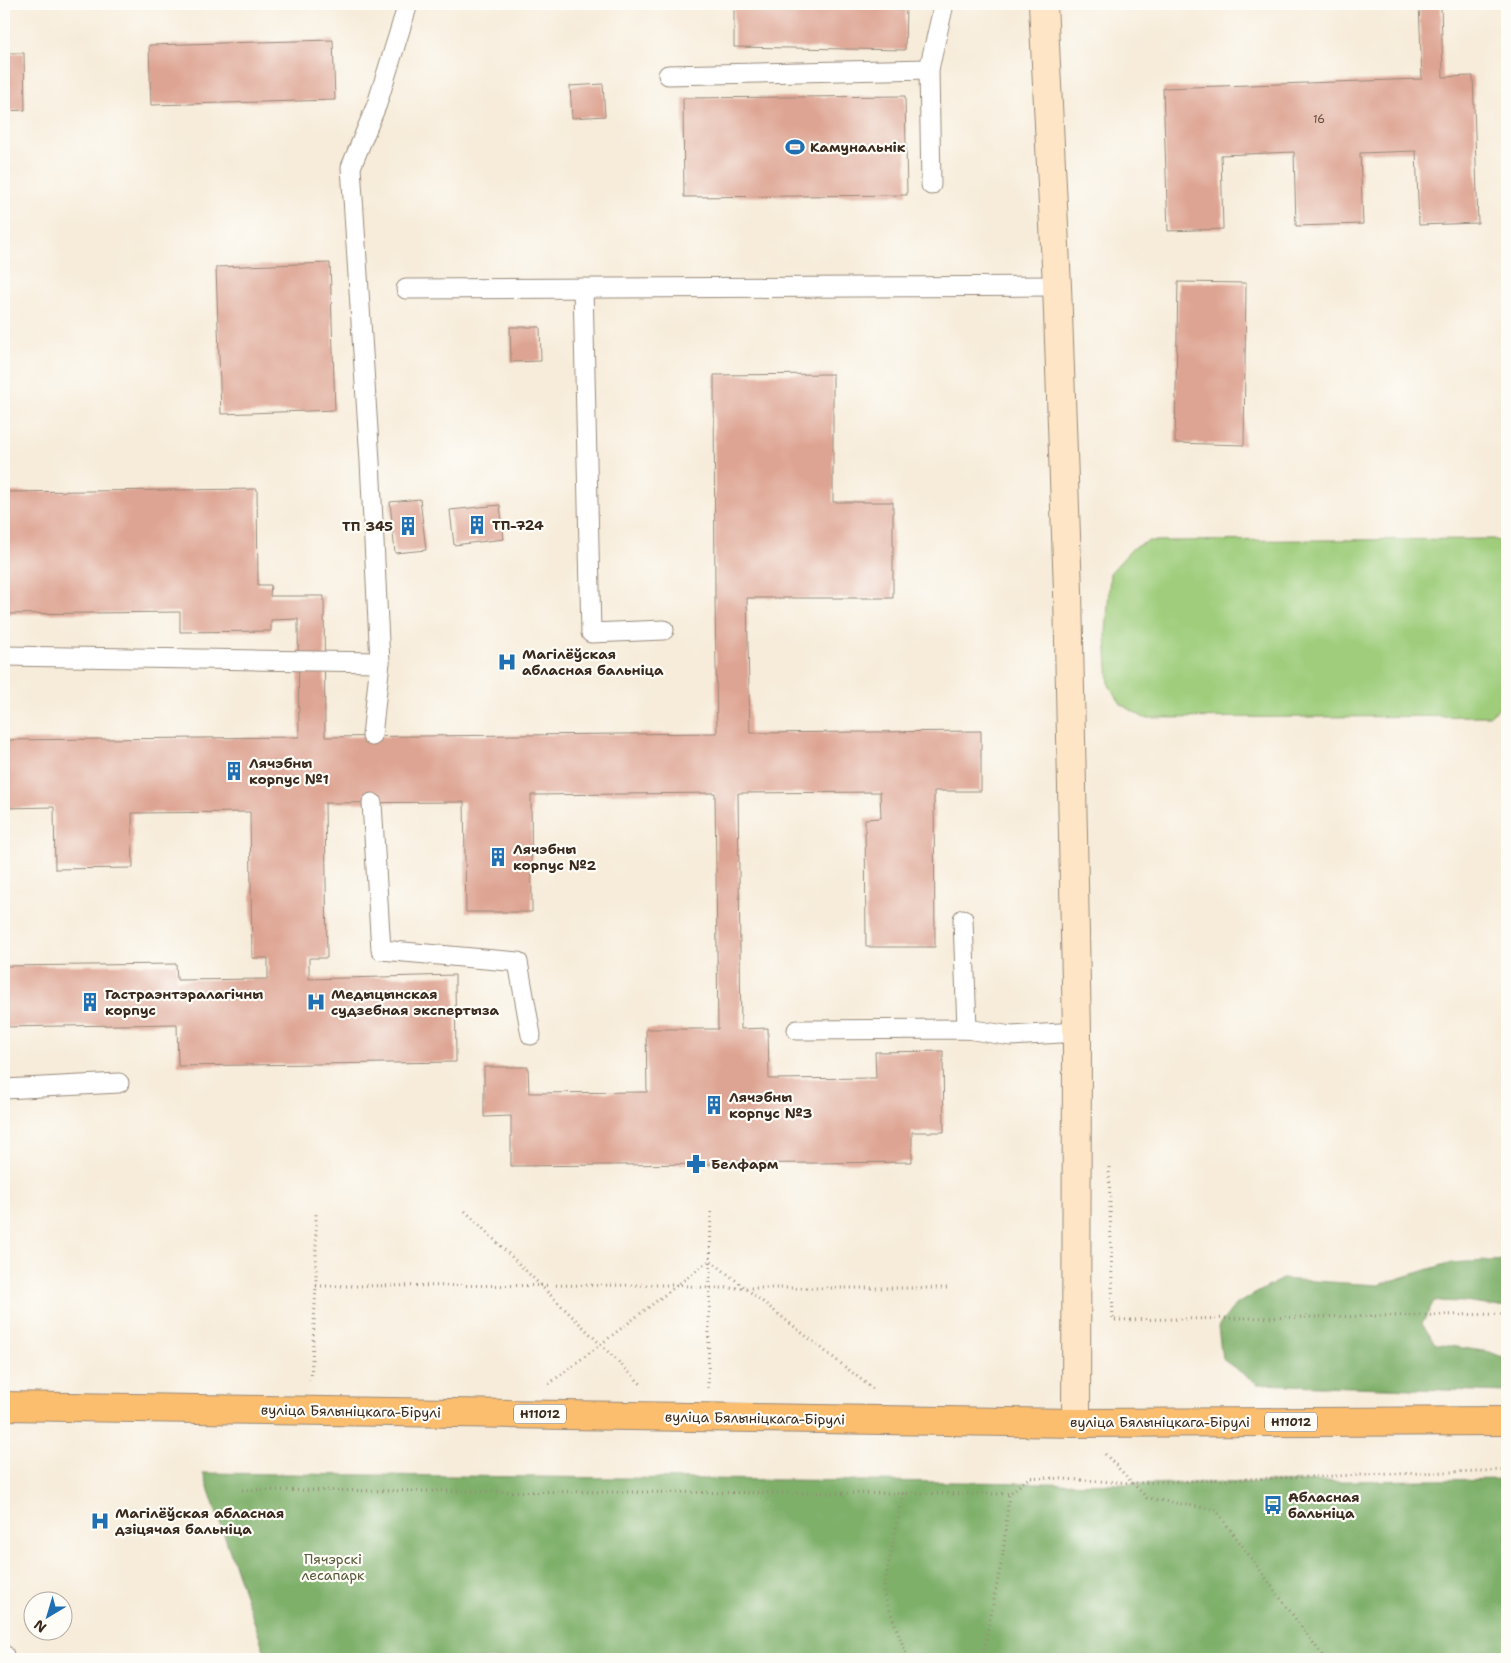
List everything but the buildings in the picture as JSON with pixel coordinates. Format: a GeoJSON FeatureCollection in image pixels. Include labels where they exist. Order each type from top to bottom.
{"type":"FeatureCollection","features":[{"type":"Feature","properties":{"kind":"main road"},"geometry":{"type":"LineString","coordinates":[[1042,4],[1057,286],[1068,591],[1077,1032],[1076,1423]]}},
{"type":"Feature","properties":{"kind":"main road","name":"вуліца Бялыніцкага-Бірулі"},"geometry":{"type":"LineString","coordinates":[[4,1406],[1076,1423],[1507,1421]]}},
{"type":"Feature","properties":{"kind":"lane"},"geometry":{"type":"LineString","coordinates":[[372,736],[380,662],[370,461],[351,167],[378,104],[408,4]]}},
{"type":"Feature","properties":{"kind":"lane"},"geometry":{"type":"LineString","coordinates":[[931,185],[929,69],[944,4]]}},
{"type":"Feature","properties":{"kind":"lane"},"geometry":{"type":"LineString","coordinates":[[668,75],[929,69]]}},
{"type":"Feature","properties":{"kind":"lane"},"geometry":{"type":"LineString","coordinates":[[406,289],[1057,286]]}},
{"type":"Feature","properties":{"kind":"lane"},"geometry":{"type":"LineString","coordinates":[[583,288],[592,633],[664,630]]}},
{"type":"Feature","properties":{"kind":"lane"},"geometry":{"type":"LineString","coordinates":[[4,656],[380,662]]}},
{"type":"Feature","properties":{"kind":"lane"},"geometry":{"type":"LineString","coordinates":[[372,803],[381,950],[518,962],[530,1035]]}},
{"type":"Feature","properties":{"kind":"lane"},"geometry":{"type":"LineString","coordinates":[[963,919],[967,1029]]}},
{"type":"Feature","properties":{"kind":"lane"},"geometry":{"type":"LineString","coordinates":[[797,1030],[967,1029],[1011,1036],[1077,1032]]}},
{"type":"Feature","properties":{"kind":"lane"},"geometry":{"type":"LineString","coordinates":[[4,1089],[119,1083]]}},
{"type":"Feature","properties":{"kind":"path"},"geometry":{"type":"LineString","coordinates":[[1109,1161],[1113,1320],[1507,1314]]}},
{"type":"Feature","properties":{"kind":"path"},"geometry":{"type":"LineString","coordinates":[[708,1390],[711,1209]]}},
{"type":"Feature","properties":{"kind":"path"},"geometry":{"type":"LineString","coordinates":[[465,1211],[647,1389]]}},
{"type":"Feature","properties":{"kind":"path"},"geometry":{"type":"LineString","coordinates":[[310,1389],[316,1286],[316,1213]]}},
{"type":"Feature","properties":{"kind":"path"},"geometry":{"type":"LineString","coordinates":[[548,1384],[710,1260]]}},
{"type":"Feature","properties":{"kind":"path"},"geometry":{"type":"LineString","coordinates":[[710,1260],[874,1390]]}},
{"type":"Feature","properties":{"kind":"path"},"geometry":{"type":"LineString","coordinates":[[316,1286],[678,1285],[710,1288],[947,1288]]}},
{"type":"Feature","properties":{"kind":"path"},"geometry":{"type":"LineString","coordinates":[[1076,1423],[1147,1498],[1216,1510],[1325,1659]]}},
{"type":"Feature","properties":{"kind":"path"},"geometry":{"type":"LineString","coordinates":[[242,1490],[1009,1494],[1030,1477],[1133,1483],[1507,1470]]}},
{"type":"Feature","properties":{"kind":"path"},"geometry":{"type":"LineString","coordinates":[[903,1493],[883,1592],[908,1659]]}},
{"type":"Feature","properties":{"kind":"path"},"geometry":{"type":"LineString","coordinates":[[982,1659],[1003,1554],[1009,1494]]}},
{"type":"Feature","properties":{"kind":"green space"},"geometry":{"type":"Polygon","coordinates":[[[1493,539],[1507,544],[1507,701],[1489,716],[1144,718],[1121,704],[1109,685],[1106,634],[1110,573],[1133,548],[1149,541],[1493,539]]]}},
{"type":"Feature","properties":{"kind":"green space"},"geometry":{"type":"Polygon","coordinates":[[[1507,1260],[1507,1308],[1464,1302],[1434,1301],[1422,1324],[1436,1344],[1490,1352],[1507,1359],[1507,1392],[1258,1384],[1222,1359],[1218,1327],[1235,1305],[1282,1279],[1378,1285],[1449,1263],[1507,1260]]]}},
{"type":"Feature","properties":{"kind":"green space","name":"Пячэрскі лесапарк"},"geometry":{"type":"Polygon","coordinates":[[[203,1473],[1121,1484],[1507,1479],[1507,1659],[267,1659],[203,1473]]]}},
{"type":"Feature","properties":{"kind":"place","name":"Камунальнік"},"geometry":{"type":"Point","coordinates":[795,147]}},
{"type":"Feature","properties":{"kind":"place","name":"ТП-724"},"geometry":{"type":"Point","coordinates":[477,525]}},
{"type":"Feature","properties":{"kind":"place","name":"ТП 345"},"geometry":{"type":"Point","coordinates":[408,526]}},
{"type":"Feature","properties":{"kind":"place","name":"Магілёўская абласная бальніца"},"geometry":{"type":"Point","coordinates":[507,662]}},
{"type":"Feature","properties":{"kind":"place","name":"Лячэбны корпус №1"},"geometry":{"type":"Point","coordinates":[234,771]}},
{"type":"Feature","properties":{"kind":"place","name":"Лячэбны корпус №2"},"geometry":{"type":"Point","coordinates":[498,857]}},
{"type":"Feature","properties":{"kind":"place","name":"Гастраэнтэралагічны корпус"},"geometry":{"type":"Point","coordinates":[90,1002]}},
{"type":"Feature","properties":{"kind":"place","name":"Медыцынская судзебная экспертыза"},"geometry":{"type":"Point","coordinates":[316,1002]}},
{"type":"Feature","properties":{"kind":"place","name":"Лячэбны корпус №3"},"geometry":{"type":"Point","coordinates":[714,1105]}},
{"type":"Feature","properties":{"kind":"place","name":"Белфарм"},"geometry":{"type":"Point","coordinates":[696,1164]}},
{"type":"Feature","properties":{"kind":"place","name":"Абласная бальніца"},"geometry":{"type":"Point","coordinates":[1273,1505]}},
{"type":"Feature","properties":{"kind":"place","name":"Магілёўская абласная дзіцячая бальніца"},"geometry":{"type":"Point","coordinates":[100,1521]}}]}
